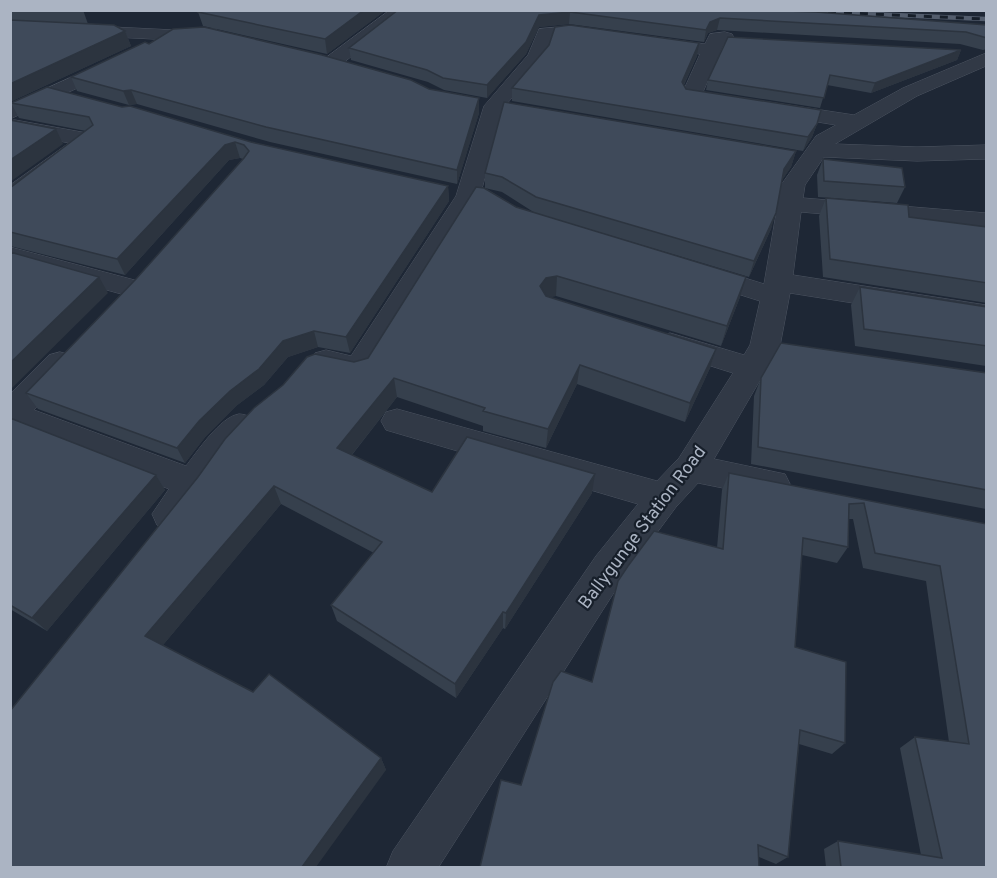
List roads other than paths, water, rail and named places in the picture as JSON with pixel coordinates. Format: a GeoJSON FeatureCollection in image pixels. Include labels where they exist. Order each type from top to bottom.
{"type":"FeatureCollection","features":[{"type":"Feature","properties":{"kind":"street"},"geometry":{"type":"LineString","coordinates":[[331,63],[402,10]]}},
{"type":"Feature","properties":{"kind":"street"},"geometry":{"type":"LineString","coordinates":[[10,27],[174,34],[208,33],[230,38]]}},
{"type":"Feature","properties":{"kind":"street"},"geometry":{"type":"LineString","coordinates":[[300,367],[318,360],[359,368],[468,195],[494,107],[537,57],[545,33],[568,31],[612,37]]}},
{"type":"Feature","properties":{"kind":"street"},"geometry":{"type":"LineString","coordinates":[[10,113],[174,34]]}},
{"type":"Feature","properties":{"kind":"street"},"geometry":{"type":"LineString","coordinates":[[741,39],[717,38],[691,96],[858,122]]}},
{"type":"Feature","properties":{"kind":"street"},"geometry":{"type":"LineString","coordinates":[[634,40],[711,50]]}},
{"type":"Feature","properties":{"kind":"street"},"geometry":{"type":"LineString","coordinates":[[309,58],[353,69]]}},
{"type":"Feature","properties":{"kind":"street","name":"Ballygunge Station Road"},"geometry":{"type":"LineString","coordinates":[[410,867],[609,567],[664,497],[691,468],[768,354],[793,185],[813,156],[824,141],[958,62],[986,59]]}},
{"type":"Feature","properties":{"kind":"street"},"geometry":{"type":"LineString","coordinates":[[958,62],[987,75]]}},
{"type":"Feature","properties":{"kind":"street"},"geometry":{"type":"LineString","coordinates":[[51,93],[84,102]]}},
{"type":"Feature","properties":{"kind":"street"},"geometry":{"type":"LineString","coordinates":[[10,125],[87,140],[10,197]]}},
{"type":"Feature","properties":{"kind":"street"},"geometry":{"type":"LineString","coordinates":[[786,157],[987,152]]}},
{"type":"Feature","properties":{"kind":"street"},"geometry":{"type":"LineString","coordinates":[[789,204],[987,221]]}},
{"type":"Feature","properties":{"kind":"street"},"geometry":{"type":"LineString","coordinates":[[10,255],[132,288]]}},
{"type":"Feature","properties":{"kind":"street"},"geometry":{"type":"LineString","coordinates":[[676,265],[776,289],[987,315]]}},
{"type":"Feature","properties":{"kind":"street"},"geometry":{"type":"LineString","coordinates":[[642,334],[768,354]]}},
{"type":"Feature","properties":{"kind":"street"},"geometry":{"type":"LineString","coordinates":[[75,347],[11,414],[194,484]]}},
{"type":"Feature","properties":{"kind":"street"},"geometry":{"type":"LineString","coordinates":[[150,539],[220,447],[263,406]]}},
{"type":"Feature","properties":{"kind":"street"},"geometry":{"type":"LineString","coordinates":[[397,421],[664,497]]}},
{"type":"Feature","properties":{"kind":"street"},"geometry":{"type":"LineString","coordinates":[[691,468],[804,490]]}},
{"type":"Feature","properties":{"kind":"railway"},"geometry":{"type":"LineString","coordinates":[[780,10],[986,19]]}}]}
